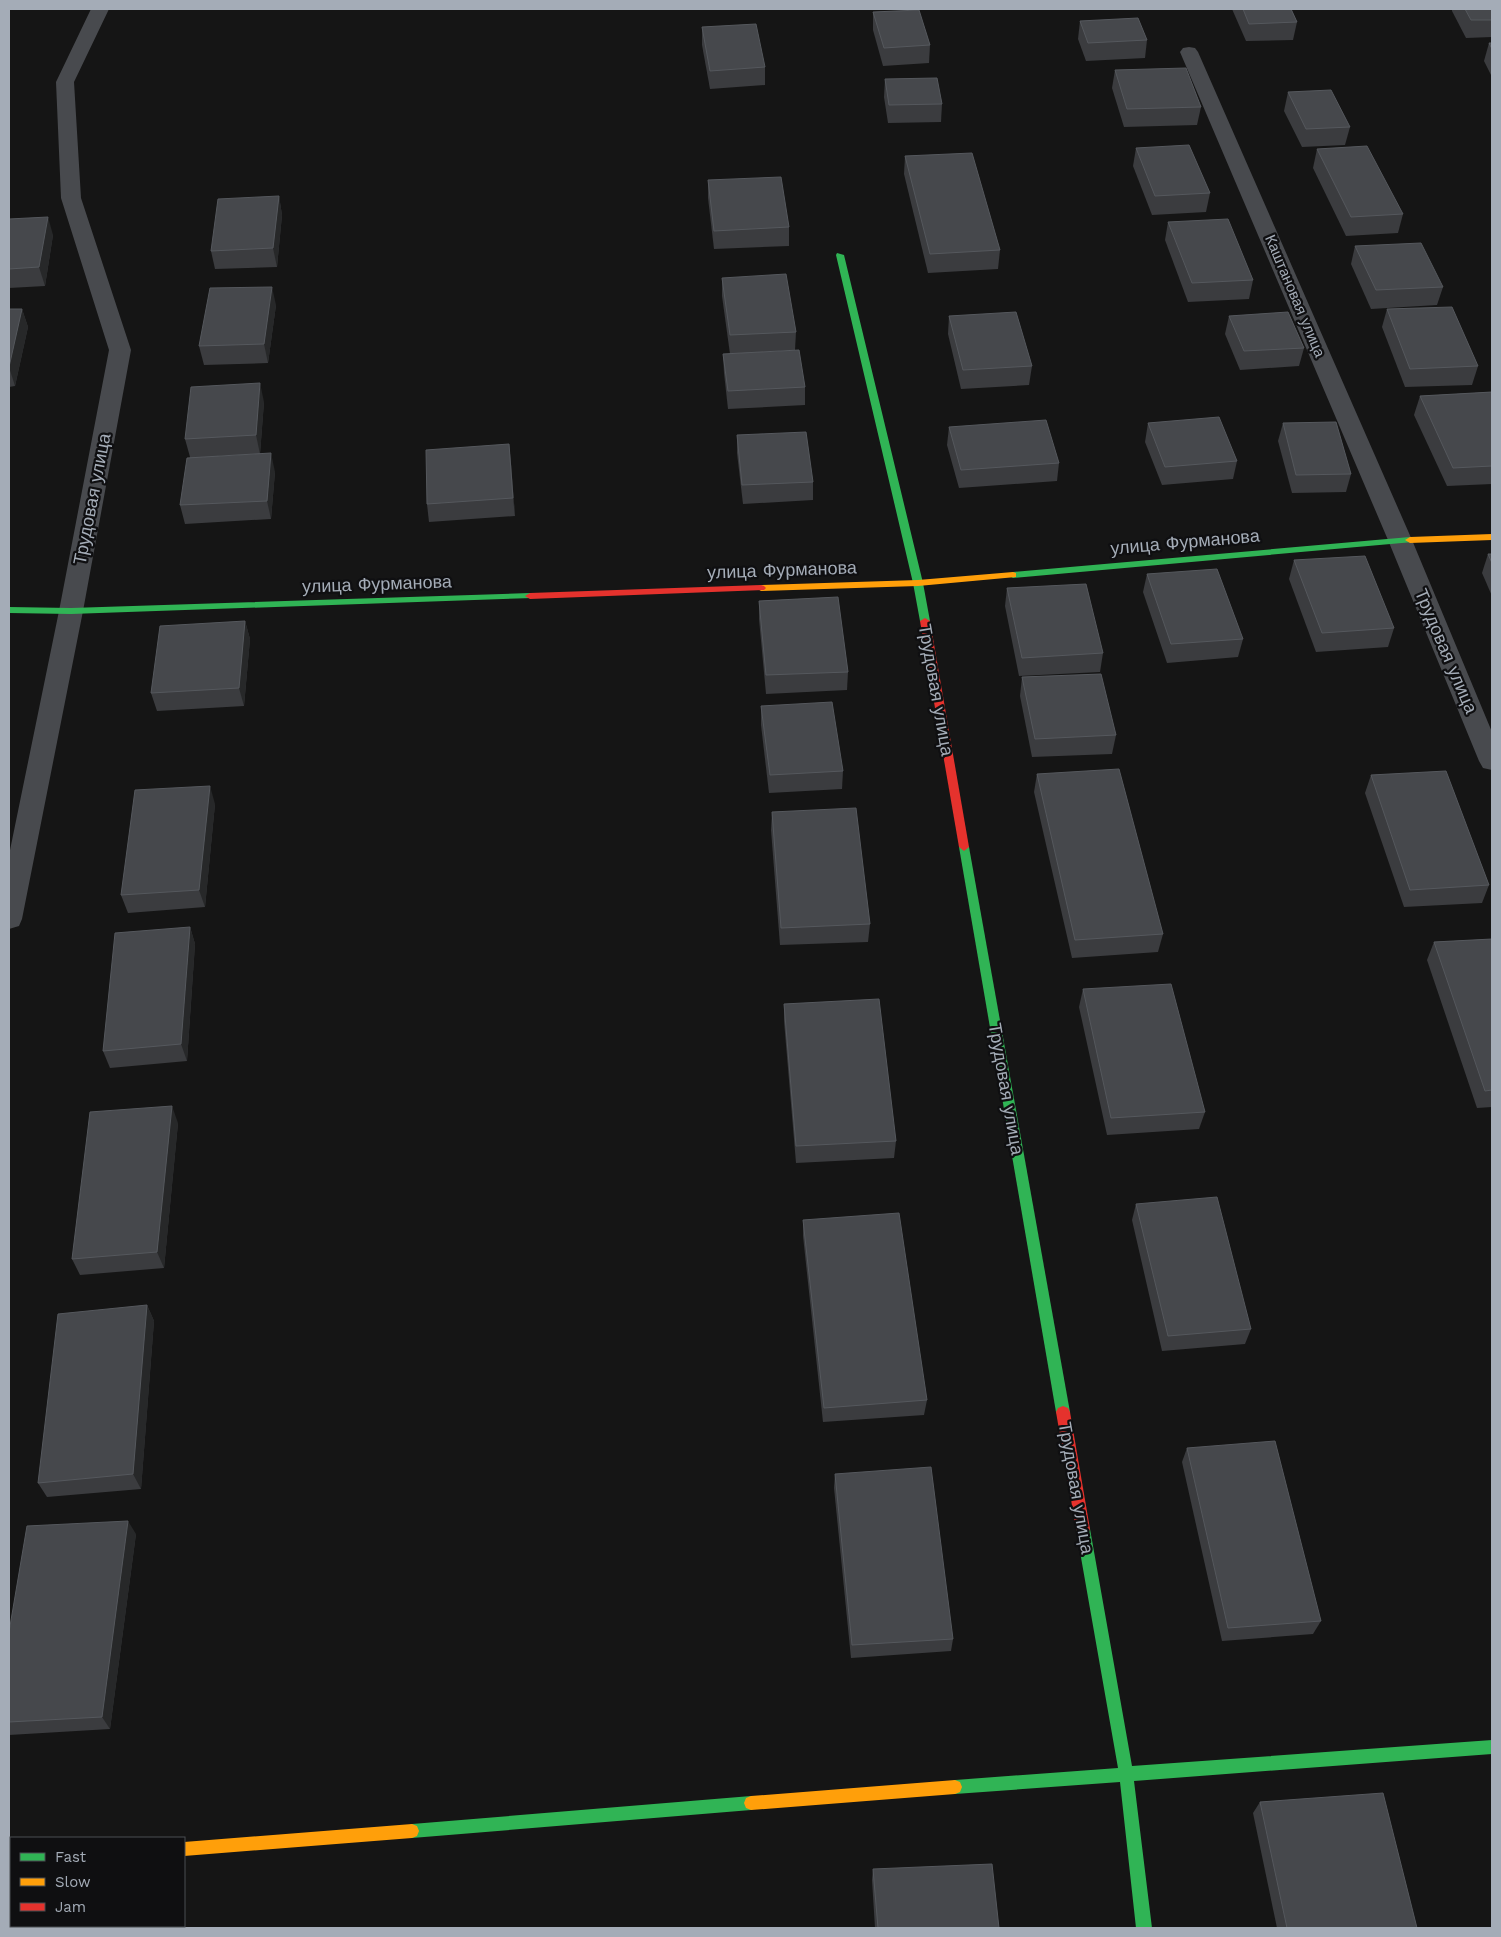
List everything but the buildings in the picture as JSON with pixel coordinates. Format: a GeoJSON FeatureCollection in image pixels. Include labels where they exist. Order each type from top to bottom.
{"type":"FeatureCollection","features":[{"type":"Feature","properties":{"kind":"street","name":"Трудовая улица"},"geometry":{"type":"LineString","coordinates":[[9,919],[71,611],[120,350],[71,198],[65,82],[100,9]]}},
{"type":"Feature","properties":{"kind":"street","name":"Каштановая улица"},"geometry":{"type":"LineString","coordinates":[[1189,52],[1400,540]]}},
{"type":"Feature","properties":{"kind":"street","name":"Трудовая улица"},"geometry":{"type":"LineString","coordinates":[[840,255],[918,583],[1126,1773],[1144,1928]]}},
{"type":"Feature","properties":{"kind":"street","name":"улица Фурманова"},"geometry":{"type":"LineString","coordinates":[[9,610],[71,611],[918,583],[1400,540],[1492,537]]}},
{"type":"Feature","properties":{"kind":"street","name":"Трудовая улица"},"geometry":{"type":"LineString","coordinates":[[1400,540],[1492,761]]}},
{"type":"Feature","properties":{"kind":"street"},"geometry":{"type":"LineString","coordinates":[[185,1849],[1126,1773],[1492,1747]]}},
{"type":"Feature","properties":{"kind":"traffic: fast"},"geometry":{"type":"LineString","coordinates":[[840,255],[918,583],[925,621]]}},
{"type":"Feature","properties":{"kind":"traffic: fast"},"geometry":{"type":"LineString","coordinates":[[1013,575],[1410,540]]}},
{"type":"Feature","properties":{"kind":"traffic: fast"},"geometry":{"type":"LineString","coordinates":[[9,610],[71,611],[530,596]]}},
{"type":"Feature","properties":{"kind":"traffic: fast"},"geometry":{"type":"LineString","coordinates":[[964,847],[1063,1412]]}},
{"type":"Feature","properties":{"kind":"traffic: fast"},"geometry":{"type":"LineString","coordinates":[[1083,1529],[1126,1773],[1144,1928]]}},
{"type":"Feature","properties":{"kind":"traffic: fast"},"geometry":{"type":"LineString","coordinates":[[955,1787],[1492,1747]]}},
{"type":"Feature","properties":{"kind":"traffic: fast"},"geometry":{"type":"LineString","coordinates":[[412,1831],[751,1803]]}},
{"type":"Feature","properties":{"kind":"traffic: slow"},"geometry":{"type":"LineString","coordinates":[[1410,540],[1492,537]]}},
{"type":"Feature","properties":{"kind":"traffic: slow"},"geometry":{"type":"LineString","coordinates":[[761,588],[918,583],[1013,575]]}},
{"type":"Feature","properties":{"kind":"traffic: slow"},"geometry":{"type":"LineString","coordinates":[[751,1803],[955,1787]]}},
{"type":"Feature","properties":{"kind":"traffic: slow"},"geometry":{"type":"LineString","coordinates":[[185,1849],[412,1831]]}},
{"type":"Feature","properties":{"kind":"traffic: jam"},"geometry":{"type":"LineString","coordinates":[[530,596],[761,588]]}},
{"type":"Feature","properties":{"kind":"traffic: jam"},"geometry":{"type":"LineString","coordinates":[[925,621],[964,847]]}},
{"type":"Feature","properties":{"kind":"traffic: jam"},"geometry":{"type":"LineString","coordinates":[[1063,1412],[1083,1529]]}}]}
